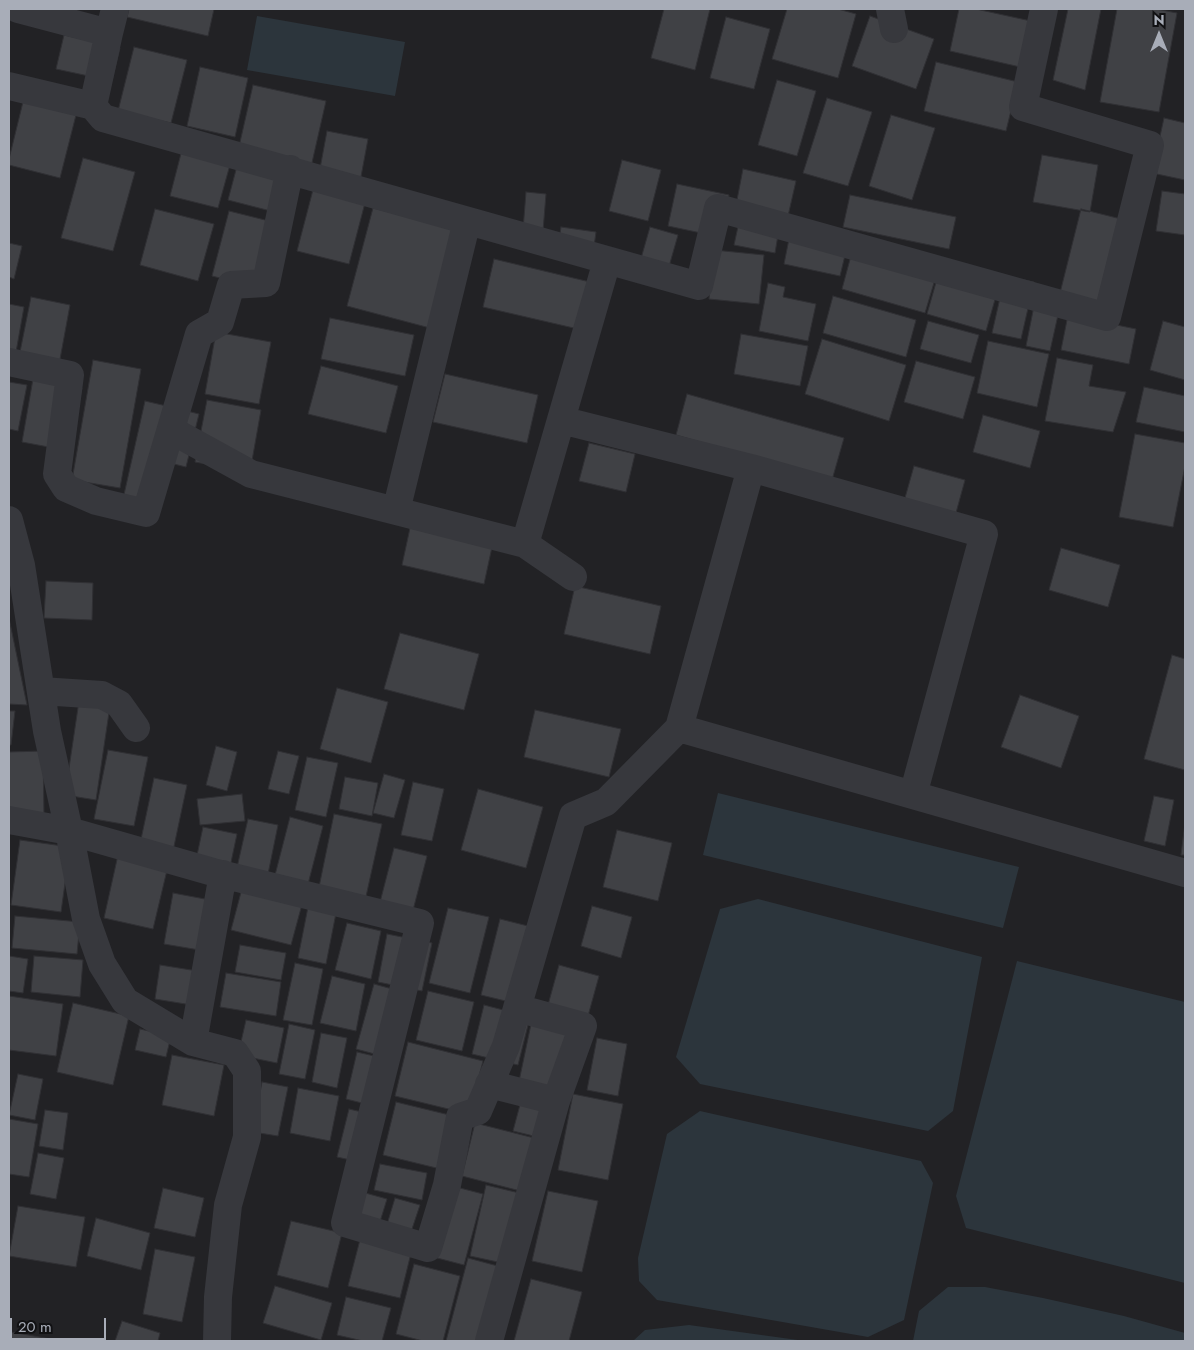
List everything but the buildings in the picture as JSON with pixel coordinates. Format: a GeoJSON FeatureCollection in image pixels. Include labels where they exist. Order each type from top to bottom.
{"type":"FeatureCollection","features":[{"type":"Feature","properties":{"kind":"street"},"geometry":{"type":"LineString","coordinates":[[18,9],[112,21],[93,106]]}},
{"type":"Feature","properties":{"kind":"street"},"geometry":{"type":"LineString","coordinates":[[9,86],[93,106],[103,118],[290,169],[699,286],[718,208],[1107,316],[1150,145],[1023,108],[1044,9]]}},
{"type":"Feature","properties":{"kind":"street"},"geometry":{"type":"LineString","coordinates":[[9,362],[70,375],[57,474],[66,488],[96,501],[146,513],[199,334],[220,322],[231,284],[266,283],[290,169]]}},
{"type":"Feature","properties":{"kind":"street"},"geometry":{"type":"LineString","coordinates":[[396,511],[467,220]]}},
{"type":"Feature","properties":{"kind":"street"},"geometry":{"type":"LineString","coordinates":[[525,544],[607,261]]}},
{"type":"Feature","properties":{"kind":"street"},"geometry":{"type":"LineString","coordinates":[[561,420],[751,468],[984,534],[913,795]]}},
{"type":"Feature","properties":{"kind":"street"},"geometry":{"type":"LineString","coordinates":[[170,430],[251,474],[525,544],[573,577]]}},
{"type":"Feature","properties":{"kind":"street"},"geometry":{"type":"LineString","coordinates":[[9,820],[69,831],[223,874],[420,923],[345,1223],[428,1248],[446,1185],[460,1117],[478,1111],[506,1046],[573,816],[606,802],[679,728],[751,468]]}},
{"type":"Feature","properties":{"kind":"street"},"geometry":{"type":"LineString","coordinates":[[9,520],[21,565],[47,732],[86,919],[102,964],[125,1001],[194,1042],[235,1053],[247,1071],[247,1137],[228,1205],[218,1297],[218,1341]]}},
{"type":"Feature","properties":{"kind":"street"},"geometry":{"type":"LineString","coordinates":[[41,691],[102,695],[119,704],[136,728]]}},
{"type":"Feature","properties":{"kind":"street"},"geometry":{"type":"LineString","coordinates":[[679,728],[1185,873]]}},
{"type":"Feature","properties":{"kind":"street"},"geometry":{"type":"LineString","coordinates":[[194,1042],[223,874]]}},
{"type":"Feature","properties":{"kind":"street"},"geometry":{"type":"LineString","coordinates":[[489,1341],[556,1101],[583,1026],[517,1008]]}},
{"type":"Feature","properties":{"kind":"street"},"geometry":{"type":"LineString","coordinates":[[489,1084],[556,1101]]}},
{"type":"Feature","properties":{"kind":"shaded area"},"geometry":{"type":"Polygon","coordinates":[[[9,9],[1185,9],[1185,1341],[9,1341],[9,9]]]}},
{"type":"Feature","properties":{"kind":"shaded area"},"geometry":{"type":"Polygon","coordinates":[[[257,16],[405,42],[395,96],[247,70],[257,16]]]}},
{"type":"Feature","properties":{"kind":"shaded area"},"geometry":{"type":"Polygon","coordinates":[[[718,793],[1019,867],[1003,928],[703,855],[718,793]]]}},
{"type":"Feature","properties":{"kind":"shaded area"},"geometry":{"type":"Polygon","coordinates":[[[758,899],[982,957],[953,1111],[928,1131],[700,1084],[676,1057],[720,909],[758,899]]]}},
{"type":"Feature","properties":{"kind":"shaded area"},"geometry":{"type":"Polygon","coordinates":[[[1017,961],[1185,1002],[1185,1283],[966,1228],[956,1196],[1017,961]]]}},
{"type":"Feature","properties":{"kind":"shaded area"},"geometry":{"type":"Polygon","coordinates":[[[700,1111],[921,1161],[933,1183],[904,1320],[868,1337],[657,1300],[639,1281],[638,1258],[667,1134],[700,1111]]]}},
{"type":"Feature","properties":{"kind":"shaded area"},"geometry":{"type":"Polygon","coordinates":[[[948,1287],[985,1287],[1124,1316],[1185,1333],[1185,1341],[913,1341],[919,1311],[948,1287]]]}},
{"type":"Feature","properties":{"kind":"shaded area"},"geometry":{"type":"Polygon","coordinates":[[[689,1325],[805,1341],[633,1341],[645,1330],[689,1325]]]}}]}
